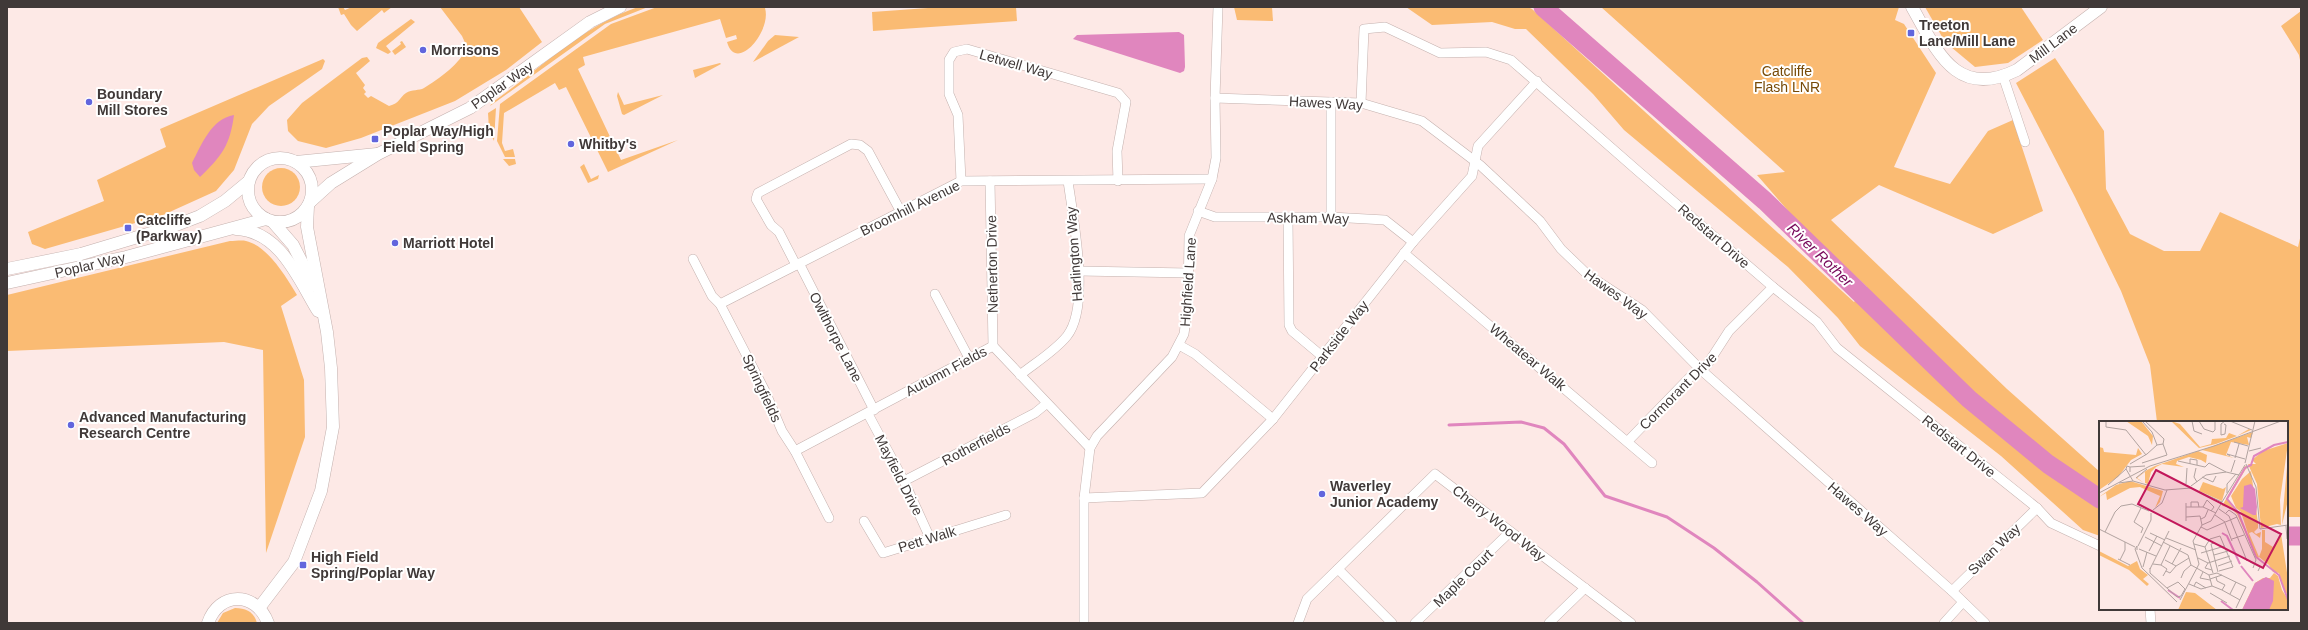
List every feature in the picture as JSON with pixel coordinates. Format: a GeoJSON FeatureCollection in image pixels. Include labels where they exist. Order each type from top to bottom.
{"type":"FeatureCollection","features":[{"type":"Feature","properties":{"kind":"main road","name":"Poplar Way"},"geometry":{"type":"LineString","coordinates":[[7,283],[126,257],[228,229],[269,220],[288,221],[295,218],[331,183],[378,154],[470,108],[590,22],[620,7]]}},
{"type":"Feature","properties":{"kind":"main road"},"geometry":{"type":"LineString","coordinates":[[1912,7],[1938,52],[1950,67],[1963,75],[1978,78],[1990,79],[2004,76]]}},
{"type":"Feature","properties":{"kind":"main road","name":"Mill Lane"},"geometry":{"type":"LineString","coordinates":[[2004,76],[2017,70],[2100,7]]}},
{"type":"Feature","properties":{"kind":"main road","name":"Poplar Way"},"geometry":{"type":"LineString","coordinates":[[7,270],[80,254],[171,228],[200,216],[225,201],[248,182],[254,170],[269,160],[282,158],[296,162],[378,154]]}},
{"type":"Feature","properties":{"kind":"main road"},"geometry":{"type":"LineString","coordinates":[[259,608],[294,562],[321,491],[333,427],[331,368],[307,227],[311,181],[303,168],[296,162]]}},
{"type":"Feature","properties":{"kind":"main road"},"geometry":{"type":"LineString","coordinates":[[248,182],[249,201],[259,215],[269,220],[293,245],[318,294]]}},
{"type":"Feature","properties":{"kind":"main road"},"geometry":{"type":"LineString","coordinates":[[228,229],[250,230],[266,238],[282,252],[324,322]]}},
{"type":"Feature","properties":{"kind":"main road"},"geometry":{"type":"LineString","coordinates":[[208,623],[215,609],[225,602],[243,599],[259,608],[268,623]]}},
{"type":"Feature","properties":{"kind":"street","name":"Highfield Lane"},"geometry":{"type":"LineString","coordinates":[[1084,623],[1084,498],[1090,448],[1097,436],[1172,357],[1184,334],[1188,304],[1190,236],[1198,211],[1212,179],[1216,158],[1215,98],[1218,7]]}},
{"type":"Feature","properties":{"kind":"street","name":"Redstart Drive"},"geometry":{"type":"LineString","coordinates":[[1361,103],[1364,29],[1385,27],[1440,53],[1486,52],[1511,60],[1773,287],[1817,322],[1837,348],[2037,508],[2051,523],[2099,546]]}},
{"type":"Feature","properties":{"kind":"street","name":"Letwell Way"},"geometry":{"type":"LineString","coordinates":[[961,181],[958,115],[949,94],[949,60],[954,52],[966,49],[1118,93],[1123,97],[1126,102],[1126,110],[1119,136],[1118,181]]}},
{"type":"Feature","properties":{"kind":"street"},"geometry":{"type":"LineString","coordinates":[[2004,76],[2025,142]]}},
{"type":"Feature","properties":{"kind":"street","name":"Parkside Way"},"geometry":{"type":"LineString","coordinates":[[1084,498],[1202,493],[1274,419],[1404,253],[1472,176],[1478,146],[1537,81]]}},
{"type":"Feature","properties":{"kind":"street","name":"Hawes Way"},"geometry":{"type":"LineString","coordinates":[[1215,98],[1361,103],[1422,120],[1475,162],[1540,221],[1575,263],[1588,276],[1642,310],[1700,369],[1952,591],[1985,623]]}},
{"type":"Feature","properties":{"kind":"street"},"geometry":{"type":"LineString","coordinates":[[1331,102],[1331,217]]}},
{"type":"Feature","properties":{"kind":"street","name":"Owlthorpe Lane"},"geometry":{"type":"LineString","coordinates":[[871,412],[798,264],[779,232],[771,225],[756,199],[758,193],[851,144],[860,145],[868,151],[901,212]]}},
{"type":"Feature","properties":{"kind":"street","name":"Broomhill Avenue"},"geometry":{"type":"LineString","coordinates":[[720,304],[961,181],[1118,181],[1212,179]]}},
{"type":"Feature","properties":{"kind":"street","name":"Netherton Drive"},"geometry":{"type":"LineString","coordinates":[[990,181],[993,346]]}},
{"type":"Feature","properties":{"kind":"street","name":"Harlington Way"},"geometry":{"type":"LineString","coordinates":[[1020,375],[1066,336],[1072,328],[1078,311],[1078,271],[1068,181]]}},
{"type":"Feature","properties":{"kind":"street","name":"Askham Way"},"geometry":{"type":"LineString","coordinates":[[1198,211],[1215,217],[1331,217],[1385,220],[1413,242]]}},
{"type":"Feature","properties":{"kind":"street"},"geometry":{"type":"LineString","coordinates":[[1288,217],[1289,325],[1292,331],[1323,357]]}},
{"type":"Feature","properties":{"kind":"street","name":"Wheatear Walk"},"geometry":{"type":"LineString","coordinates":[[1404,253],[1628,441],[1652,463]]}},
{"type":"Feature","properties":{"kind":"street","name":"Springfields"},"geometry":{"type":"LineString","coordinates":[[693,259],[712,296],[720,304],[765,391],[782,431],[795,451],[829,518]]}},
{"type":"Feature","properties":{"kind":"street"},"geometry":{"type":"LineString","coordinates":[[1078,271],[1189,273]]}},
{"type":"Feature","properties":{"kind":"street","name":"Cormorant Drive"},"geometry":{"type":"LineString","coordinates":[[1628,441],[1700,369],[1707,365],[1729,331],[1773,287]]}},
{"type":"Feature","properties":{"kind":"street"},"geometry":{"type":"LineString","coordinates":[[935,294],[970,358]]}},
{"type":"Feature","properties":{"kind":"street"},"geometry":{"type":"LineString","coordinates":[[1179,345],[1195,354],[1274,419]]}},
{"type":"Feature","properties":{"kind":"street","name":"Autumn Fields"},"geometry":{"type":"LineString","coordinates":[[795,451],[993,346],[1046,404],[1090,448]]}},
{"type":"Feature","properties":{"kind":"street","name":"Rotherfields"},"geometry":{"type":"LineString","coordinates":[[904,481],[1035,413],[1046,404]]}},
{"type":"Feature","properties":{"kind":"street","name":"Mayfield Drive"},"geometry":{"type":"LineString","coordinates":[[871,412],[930,538]]}},
{"type":"Feature","properties":{"kind":"street","name":"Cherry Wood Way"},"geometry":{"type":"LineString","coordinates":[[1298,623],[1307,599],[1436,474],[1631,623]]}},
{"type":"Feature","properties":{"kind":"street","name":"Swan Way"},"geometry":{"type":"LineString","coordinates":[[1952,591],[2037,508]]}},
{"type":"Feature","properties":{"kind":"street","name":"Pett Walk"},"geometry":{"type":"LineString","coordinates":[[864,521],[883,553],[1006,515]]}},
{"type":"Feature","properties":{"kind":"street","name":"Maple Court"},"geometry":{"type":"LineString","coordinates":[[1415,623],[1510,532]]}},
{"type":"Feature","properties":{"kind":"street"},"geometry":{"type":"LineString","coordinates":[[1338,569],[1392,623]]}},
{"type":"Feature","properties":{"kind":"street"},"geometry":{"type":"LineString","coordinates":[[1549,623],[1585,588]]}},
{"type":"Feature","properties":{"kind":"street"},"geometry":{"type":"LineString","coordinates":[[1944,623],[1963,602]]}},
{"type":"Feature","properties":{"kind":"street"},"geometry":{"type":"LineString","coordinates":[[2150,610],[2151,623]]}},
{"type":"Feature","properties":{"kind":"green space"},"geometry":{"type":"Polygon","coordinates":[[[338,7],[343,7],[345,10],[352,7],[392,7],[384,13],[382,10],[357,31],[344,14],[341,15],[338,7]]]}},
{"type":"Feature","properties":{"kind":"green space"},"geometry":{"type":"Polygon","coordinates":[[[440,7],[519,7],[542,42],[506,70],[455,101],[361,138],[326,148],[298,141],[288,131],[287,120],[302,103],[362,58],[367,57],[370,61],[356,73],[365,85],[363,88],[366,92],[364,94],[368,98],[371,96],[389,106],[397,102],[406,93],[424,88],[443,75],[455,65],[467,47],[462,36],[440,7]]]}},
{"type":"Feature","properties":{"kind":"green space"},"geometry":{"type":"Polygon","coordinates":[[[638,7],[648,7],[605,24],[490,106],[493,102],[562,49],[598,25],[638,7]]]}},
{"type":"Feature","properties":{"kind":"green space"},"geometry":{"type":"Polygon","coordinates":[[[657,7],[762,7],[765,8],[766,17],[763,28],[752,46],[745,51],[738,53],[732,51],[727,42],[737,39],[736,35],[726,38],[720,19],[583,57],[585,65],[578,69],[621,160],[678,140],[608,172],[566,87],[559,90],[555,83],[504,113],[502,143],[505,151],[513,149],[515,157],[505,157],[497,141],[500,104],[611,24],[657,7]]]}},
{"type":"Feature","properties":{"kind":"green space"},"geometry":{"type":"Polygon","coordinates":[[[942,7],[1016,7],[1017,21],[873,31],[872,12],[942,7]]]}},
{"type":"Feature","properties":{"kind":"green space"},"geometry":{"type":"Polygon","coordinates":[[[1234,7],[1272,7],[1273,21],[1237,20],[1234,7]]]}},
{"type":"Feature","properties":{"kind":"green space","name":"Catcliffe Flash LNR"},"geometry":{"type":"Polygon","coordinates":[[[1406,7],[1528,7],[1532,9],[1854,302],[1867,287],[1797,221],[1757,175],[1785,172],[1601,7],[1899,7],[1895,20],[1904,24],[1936,73],[1894,167],[1950,184],[1988,131],[2013,120],[2043,211],[1993,234],[1879,185],[1831,220],[2007,389],[2099,471],[2099,536],[2083,530],[2001,456],[1860,346],[1838,318],[1788,267],[1624,130],[1593,94],[1526,29],[1515,29],[1492,22],[1432,25],[1406,7]]]}},
{"type":"Feature","properties":{"kind":"green space"},"geometry":{"type":"Polygon","coordinates":[[[1925,7],[2021,7],[2043,40],[2008,63],[1975,67],[1945,42],[1925,7]]]}},
{"type":"Feature","properties":{"kind":"green space"},"geometry":{"type":"Polygon","coordinates":[[[2301,11],[2301,65],[2299,55],[2281,26],[2301,11]]]}},
{"type":"Feature","properties":{"kind":"green space"},"geometry":{"type":"Polygon","coordinates":[[[411,19],[415,22],[386,46],[391,52],[388,54],[376,48],[378,43],[411,19]]]}},
{"type":"Feature","properties":{"kind":"green space"},"geometry":{"type":"Polygon","coordinates":[[[775,35],[799,37],[753,62],[768,41],[775,35]]]}},
{"type":"Feature","properties":{"kind":"green space"},"geometry":{"type":"Polygon","coordinates":[[[402,41],[406,47],[395,55],[392,51],[401,44],[400,42],[402,41]]]}},
{"type":"Feature","properties":{"kind":"green space"},"geometry":{"type":"Polygon","coordinates":[[[2055,58],[2104,131],[2106,189],[2130,234],[2164,251],[2200,251],[2220,212],[2298,247],[2301,234],[2301,517],[2288,517],[2288,421],[2157,421],[2150,365],[2121,291],[2075,197],[2016,83],[2055,58]]]}},
{"type":"Feature","properties":{"kind":"green space"},"geometry":{"type":"Polygon","coordinates":[[[323,59],[325,61],[322,69],[269,106],[252,124],[234,170],[216,191],[163,215],[45,249],[32,244],[28,232],[104,201],[97,180],[166,147],[160,129],[323,59]]]}},
{"type":"Feature","properties":{"kind":"green space"},"geometry":{"type":"Polygon","coordinates":[[[721,64],[695,78],[693,70],[721,64]]]}},
{"type":"Feature","properties":{"kind":"green space"},"geometry":{"type":"Polygon","coordinates":[[[618,92],[624,105],[663,95],[624,115],[622,114],[617,96],[618,92]]]}},
{"type":"Feature","properties":{"kind":"green space"},"geometry":{"type":"Polygon","coordinates":[[[496,108],[494,141],[489,130],[488,113],[496,108]]]}},
{"type":"Feature","properties":{"kind":"green space"},"geometry":{"type":"Polygon","coordinates":[[[503,159],[515,159],[516,164],[509,166],[503,159]]]}},
{"type":"Feature","properties":{"kind":"green space"},"geometry":{"type":"Polygon","coordinates":[[[584,164],[591,179],[599,175],[598,179],[588,183],[580,167],[584,164]]]}},
{"type":"Feature","properties":{"kind":"green space"},"geometry":{"type":"Polygon","coordinates":[[[281,168],[291,171],[297,177],[300,187],[297,197],[291,203],[281,206],[271,203],[265,197],[262,187],[265,177],[271,171],[281,168]]]}},
{"type":"Feature","properties":{"kind":"green space"},"geometry":{"type":"Polygon","coordinates":[[[230,241],[246,241],[262,249],[276,263],[297,295],[281,306],[304,380],[305,437],[266,553],[263,350],[224,342],[7,351],[7,295],[230,241]]]}},
{"type":"Feature","properties":{"kind":"green space"},"geometry":{"type":"Polygon","coordinates":[[[235,608],[243,609],[252,613],[257,623],[217,623],[223,613],[235,608]]]}},
{"type":"Feature","properties":{"kind":"shaded area"},"geometry":{"type":"Polygon","coordinates":[[[1179,32],[1184,35],[1185,67],[1184,71],[1180,73],[1073,39],[1077,35],[1179,32]]]}},
{"type":"Feature","properties":{"kind":"shaded area"},"geometry":{"type":"Polygon","coordinates":[[[234,115],[230,134],[224,149],[214,163],[200,177],[194,170],[192,163],[208,133],[226,117],[234,115]]]}},
{"type":"Feature","properties":{"kind":"waterway","name":"River Rother"},"geometry":{"type":"LineString","coordinates":[[1543,7],[1765,201],[1969,399],[2048,464],[2099,498]]}},
{"type":"Feature","properties":{"kind":"waterway"},"geometry":{"type":"LineString","coordinates":[[1449,425],[1521,422],[1544,428],[1564,444],[1605,496],[1667,517],[1714,548],[1757,582],[1803,623]]}},
{"type":"Feature","properties":{"kind":"waterway","name":"River Rother"},"geometry":{"type":"LineString","coordinates":[[2288,536],[2301,536]]}},
{"type":"Feature","properties":{"kind":"place","name":"Treeton Lane/Mill Lane"},"geometry":{"type":"Point","coordinates":[1911,33]}},
{"type":"Feature","properties":{"kind":"place","name":"Morrisons"},"geometry":{"type":"Point","coordinates":[423,50]}},
{"type":"Feature","properties":{"kind":"place","name":"Boundary Mill Stores"},"geometry":{"type":"Point","coordinates":[89,102]}},
{"type":"Feature","properties":{"kind":"place","name":"Poplar Way/High Field Spring"},"geometry":{"type":"Point","coordinates":[375,139]}},
{"type":"Feature","properties":{"kind":"place","name":"Whitby's"},"geometry":{"type":"Point","coordinates":[571,144]}},
{"type":"Feature","properties":{"kind":"place","name":"Catcliffe (Parkway)"},"geometry":{"type":"Point","coordinates":[128,228]}},
{"type":"Feature","properties":{"kind":"place","name":"Marriott Hotel"},"geometry":{"type":"Point","coordinates":[395,243]}},
{"type":"Feature","properties":{"kind":"place","name":"Advanced Manufacturing Research Centre"},"geometry":{"type":"Point","coordinates":[71,425]}},
{"type":"Feature","properties":{"kind":"place","name":"Waverley Junior Academy"},"geometry":{"type":"Point","coordinates":[1322,494]}},
{"type":"Feature","properties":{"kind":"place","name":"High Field Spring/Poplar Way"},"geometry":{"type":"Point","coordinates":[303,565]}}]}
